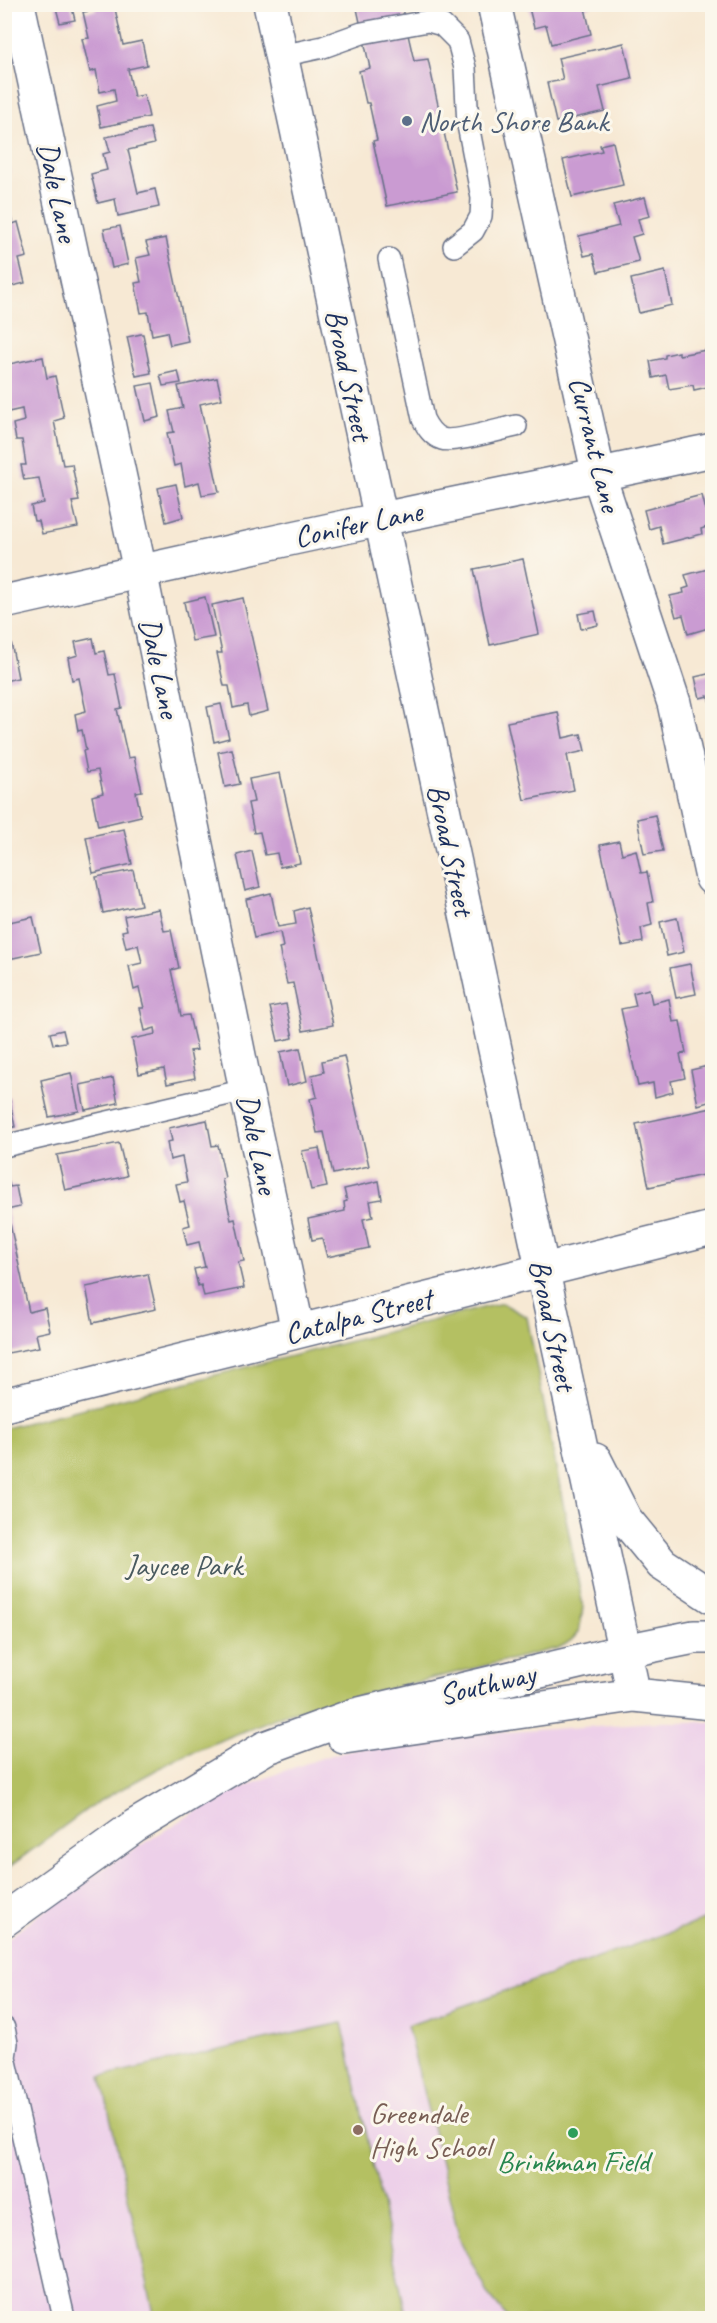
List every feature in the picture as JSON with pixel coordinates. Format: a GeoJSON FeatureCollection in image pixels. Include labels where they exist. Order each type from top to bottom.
{"type":"FeatureCollection","features":[{"type":"Feature","properties":{"kind":"street","name":"Dale Lane"},"geometry":{"type":"LineString","coordinates":[[18,4],[140,571],[246,1090],[298,1331]]}},
{"type":"Feature","properties":{"kind":"street","name":"Broad Street"},"geometry":{"type":"LineString","coordinates":[[270,4],[634,1695]]}},
{"type":"Feature","properties":{"kind":"street","name":"Currant Lane"},"geometry":{"type":"LineString","coordinates":[[494,4],[599,476],[674,703],[712,878]]}},
{"type":"Feature","properties":{"kind":"street","name":"Conifer Lane"},"geometry":{"type":"LineString","coordinates":[[4,602],[380,519],[599,476],[712,450]]}},
{"type":"Feature","properties":{"kind":"street","name":"Catalpa Street"},"geometry":{"type":"LineString","coordinates":[[4,1405],[712,1228]]}},
{"type":"Feature","properties":{"kind":"street"},"geometry":{"type":"LineString","coordinates":[[573,1415],[625,1519],[662,1564],[712,1597]]}},
{"type":"Feature","properties":{"kind":"street","name":"Southway"},"geometry":{"type":"LineString","coordinates":[[4,1920],[135,1826],[265,1748],[355,1715],[625,1652],[694,1637],[712,1637]]}},
{"type":"Feature","properties":{"kind":"street","name":"Southway"},"geometry":{"type":"LineString","coordinates":[[265,1748],[634,1695],[712,1703]]}},
{"type":"Feature","properties":{"kind":"lane"},"geometry":{"type":"LineString","coordinates":[[281,56],[323,47],[362,33],[428,21],[442,25],[458,41],[465,68],[468,125],[482,198],[481,216],[473,231],[454,246]]}},
{"type":"Feature","properties":{"kind":"lane"},"geometry":{"type":"LineString","coordinates":[[389,259],[423,419],[429,431],[441,439],[453,440],[516,426]]}},
{"type":"Feature","properties":{"kind":"lane"},"geometry":{"type":"LineString","coordinates":[[4,1146],[246,1090]]}},
{"type":"Feature","properties":{"kind":"lane"},"geometry":{"type":"LineString","coordinates":[[4,2028],[7,2043],[5,2057],[64,2319]]}},
{"type":"Feature","properties":{"kind":"shaded area","name":"Greendale High School"},"geometry":{"type":"Polygon","coordinates":[[[658,1722],[712,1722],[712,2318],[5,2318],[4,1942],[113,1862],[218,1798],[281,1772],[328,1756],[380,1744],[432,1737],[658,1722]]]}},
{"type":"Feature","properties":{"kind":"green space","name":"Jaycee Park"},"geometry":{"type":"Polygon","coordinates":[[[502,1303],[527,1317],[583,1606],[580,1627],[575,1636],[558,1648],[285,1714],[178,1758],[94,1804],[5,1870],[5,1428],[502,1303]]]}},
{"type":"Feature","properties":{"kind":"green space","name":"Brinkman Field"},"geometry":{"type":"Polygon","coordinates":[[[712,1917],[712,2318],[508,2318],[488,2294],[460,2240],[407,2026],[712,1917]]]}},
{"type":"Feature","properties":{"kind":"green space"},"geometry":{"type":"Polygon","coordinates":[[[342,2023],[407,2318],[155,2318],[101,2076],[342,2023]]]}},
{"type":"Feature","properties":{"kind":"building"},"geometry":{"type":"Polygon","coordinates":[[[55,4],[71,4],[75,20],[60,23],[55,4]]]}},
{"type":"Feature","properties":{"kind":"building"},"geometry":{"type":"Polygon","coordinates":[[[95,4],[114,4],[123,45],[142,41],[147,65],[128,69],[134,97],[144,95],[149,117],[101,127],[97,106],[116,101],[114,89],[100,92],[96,70],[90,72],[82,39],[89,38],[83,12],[96,10],[95,4]]]}},
{"type":"Feature","properties":{"kind":"building","name":"North Shore Bank"},"geometry":{"type":"Polygon","coordinates":[[[356,4],[401,4],[414,61],[428,59],[457,192],[387,206],[373,141],[377,140],[359,71],[370,68],[356,4]]]}},
{"type":"Feature","properties":{"kind":"building"},"geometry":{"type":"Polygon","coordinates":[[[544,4],[598,4],[585,8],[591,34],[551,44],[546,25],[534,28],[529,8],[544,4]]]}},
{"type":"Feature","properties":{"kind":"building"},"geometry":{"type":"Polygon","coordinates":[[[624,43],[632,79],[599,87],[605,111],[556,122],[547,83],[563,80],[558,58],[624,43]]]}},
{"type":"Feature","properties":{"kind":"building"},"geometry":{"type":"Polygon","coordinates":[[[150,128],[154,144],[128,150],[138,193],[155,189],[159,207],[118,216],[115,199],[98,203],[91,174],[107,170],[103,154],[110,152],[106,137],[150,128]]]}},
{"type":"Feature","properties":{"kind":"building"},"geometry":{"type":"Polygon","coordinates":[[[613,142],[623,185],[572,197],[563,160],[602,151],[600,145],[613,142]]]}},
{"type":"Feature","properties":{"kind":"building"},"geometry":{"type":"Polygon","coordinates":[[[4,155],[10,173],[4,174],[4,155]]]}},
{"type":"Feature","properties":{"kind":"building"},"geometry":{"type":"Polygon","coordinates":[[[4,194],[13,224],[18,222],[27,257],[19,259],[25,283],[4,288],[4,194]]]}},
{"type":"Feature","properties":{"kind":"building"},"geometry":{"type":"Polygon","coordinates":[[[645,197],[650,216],[638,219],[642,234],[632,237],[639,262],[598,272],[593,254],[584,256],[579,236],[619,226],[613,205],[645,197]]]}},
{"type":"Feature","properties":{"kind":"building"},"geometry":{"type":"Polygon","coordinates":[[[120,226],[128,264],[112,268],[104,229],[120,226]]]}},
{"type":"Feature","properties":{"kind":"building"},"geometry":{"type":"Polygon","coordinates":[[[166,238],[188,341],[170,345],[167,332],[152,335],[148,312],[141,313],[135,283],[141,282],[136,258],[150,255],[146,242],[166,238]]]}},
{"type":"Feature","properties":{"kind":"building"},"geometry":{"type":"Polygon","coordinates":[[[665,271],[672,305],[639,313],[631,279],[665,271]]]}},
{"type":"Feature","properties":{"kind":"building"},"geometry":{"type":"Polygon","coordinates":[[[143,334],[151,373],[136,376],[127,337],[143,334]]]}},
{"type":"Feature","properties":{"kind":"building"},"geometry":{"type":"Polygon","coordinates":[[[712,349],[712,386],[694,390],[693,385],[669,389],[666,375],[653,378],[650,361],[679,352],[679,355],[712,349]]]}},
{"type":"Feature","properties":{"kind":"building"},"geometry":{"type":"Polygon","coordinates":[[[43,357],[47,378],[55,376],[64,418],[54,421],[63,465],[72,464],[79,501],[72,502],[78,527],[42,534],[39,521],[34,521],[31,506],[44,503],[39,478],[24,480],[21,465],[26,465],[22,440],[16,440],[13,424],[24,421],[22,409],[4,413],[4,365],[43,357]]]}},
{"type":"Feature","properties":{"kind":"building"},"geometry":{"type":"Polygon","coordinates":[[[178,371],[181,383],[163,386],[160,375],[178,371]]]}},
{"type":"Feature","properties":{"kind":"building"},"geometry":{"type":"Polygon","coordinates":[[[217,378],[222,399],[200,404],[219,492],[202,495],[199,482],[185,486],[181,464],[174,466],[167,433],[174,432],[169,411],[183,408],[178,386],[217,378]]]}},
{"type":"Feature","properties":{"kind":"building"},"geometry":{"type":"Polygon","coordinates":[[[153,383],[160,417],[145,421],[137,386],[153,383]]]}},
{"type":"Feature","properties":{"kind":"building"},"geometry":{"type":"Polygon","coordinates":[[[176,484],[183,517],[166,522],[158,488],[176,484]]]}},
{"type":"Feature","properties":{"kind":"building"},"geometry":{"type":"Polygon","coordinates":[[[702,495],[710,526],[701,529],[702,534],[663,544],[659,526],[649,529],[644,510],[702,495]]]}},
{"type":"Feature","properties":{"kind":"building"},"geometry":{"type":"Polygon","coordinates":[[[712,536],[712,557],[707,538],[712,536]]]}},
{"type":"Feature","properties":{"kind":"building"},"geometry":{"type":"Polygon","coordinates":[[[523,559],[539,634],[490,645],[474,569],[523,559]]]}},
{"type":"Feature","properties":{"kind":"building"},"geometry":{"type":"Polygon","coordinates":[[[712,568],[712,627],[688,634],[683,615],[676,617],[670,596],[684,593],[683,589],[689,587],[685,575],[712,568]]]}},
{"type":"Feature","properties":{"kind":"building"},"geometry":{"type":"Polygon","coordinates":[[[205,597],[214,637],[192,641],[184,602],[205,597]]]}},
{"type":"Feature","properties":{"kind":"building"},"geometry":{"type":"Polygon","coordinates":[[[243,598],[268,711],[249,716],[247,705],[233,708],[229,686],[224,686],[217,653],[222,653],[212,605],[243,598]]]}},
{"type":"Feature","properties":{"kind":"building"},"geometry":{"type":"Polygon","coordinates":[[[595,611],[598,625],[581,629],[578,614],[595,611]]]}},
{"type":"Feature","properties":{"kind":"building"},"geometry":{"type":"Polygon","coordinates":[[[93,638],[96,653],[104,651],[109,675],[115,674],[122,708],[117,709],[128,758],[134,757],[142,791],[136,792],[141,816],[98,826],[92,796],[103,793],[98,770],[87,772],[82,730],[78,731],[75,714],[86,711],[79,678],[72,680],[68,658],[78,655],[75,642],[93,638]]]}},
{"type":"Feature","properties":{"kind":"building"},"geometry":{"type":"Polygon","coordinates":[[[11,642],[18,678],[4,681],[4,644],[11,642]]]}},
{"type":"Feature","properties":{"kind":"building"},"geometry":{"type":"Polygon","coordinates":[[[712,673],[712,710],[708,696],[700,698],[695,677],[712,673]]]}},
{"type":"Feature","properties":{"kind":"building"},"geometry":{"type":"Polygon","coordinates":[[[221,704],[229,738],[214,742],[207,707],[221,704]]]}},
{"type":"Feature","properties":{"kind":"building"},"geometry":{"type":"Polygon","coordinates":[[[558,712],[563,738],[581,734],[585,751],[567,755],[574,790],[524,800],[507,722],[558,712]]]}},
{"type":"Feature","properties":{"kind":"building"},"geometry":{"type":"Polygon","coordinates":[[[232,749],[240,784],[225,787],[218,752],[232,749]]]}},
{"type":"Feature","properties":{"kind":"building"},"geometry":{"type":"Polygon","coordinates":[[[280,773],[300,863],[280,867],[277,853],[265,855],[260,832],[254,833],[248,803],[254,802],[249,779],[280,773]]]}},
{"type":"Feature","properties":{"kind":"building"},"geometry":{"type":"Polygon","coordinates":[[[655,815],[663,851],[644,854],[637,819],[655,815]]]}},
{"type":"Feature","properties":{"kind":"building"},"geometry":{"type":"Polygon","coordinates":[[[124,829],[132,864],[93,873],[86,837],[124,829]]]}},
{"type":"Feature","properties":{"kind":"building"},"geometry":{"type":"Polygon","coordinates":[[[619,841],[622,854],[636,850],[641,873],[647,872],[653,902],[648,903],[652,925],[641,928],[643,942],[622,946],[600,845],[619,841]]]}},
{"type":"Feature","properties":{"kind":"building"},"geometry":{"type":"Polygon","coordinates":[[[252,851],[260,887],[245,891],[237,855],[252,851]]]}},
{"type":"Feature","properties":{"kind":"building"},"geometry":{"type":"Polygon","coordinates":[[[133,870],[141,905],[103,913],[96,877],[133,870]]]}},
{"type":"Feature","properties":{"kind":"building"},"geometry":{"type":"Polygon","coordinates":[[[271,893],[278,927],[296,924],[294,911],[308,907],[333,1025],[303,1031],[293,983],[287,984],[279,948],[283,947],[280,932],[254,938],[246,899],[271,893]]]}},
{"type":"Feature","properties":{"kind":"building"},"geometry":{"type":"Polygon","coordinates":[[[159,909],[164,931],[171,930],[179,968],[171,970],[181,1016],[189,1015],[197,1050],[190,1051],[195,1078],[167,1084],[164,1069],[139,1074],[132,1039],[156,1034],[155,1028],[145,1031],[140,1008],[144,1008],[139,988],[134,990],[129,966],[142,963],[138,945],[126,948],[122,931],[127,930],[124,916],[159,909]]]}},
{"type":"Feature","properties":{"kind":"building"},"geometry":{"type":"Polygon","coordinates":[[[33,917],[41,952],[4,960],[4,923],[33,917]]]}},
{"type":"Feature","properties":{"kind":"building"},"geometry":{"type":"Polygon","coordinates":[[[677,918],[684,952],[667,956],[660,922],[677,918]]]}},
{"type":"Feature","properties":{"kind":"building"},"geometry":{"type":"Polygon","coordinates":[[[690,964],[696,994],[676,998],[670,968],[690,964]]]}},
{"type":"Feature","properties":{"kind":"building"},"geometry":{"type":"Polygon","coordinates":[[[649,989],[652,1003],[669,999],[673,1022],[680,1021],[686,1053],[680,1054],[685,1078],[671,1081],[673,1092],[655,1097],[653,1083],[638,1086],[621,1009],[636,1006],[633,993],[649,989]]]}},
{"type":"Feature","properties":{"kind":"building"},"geometry":{"type":"Polygon","coordinates":[[[286,1004],[293,1038],[278,1041],[270,1007],[286,1004]]]}},
{"type":"Feature","properties":{"kind":"building"},"geometry":{"type":"Polygon","coordinates":[[[63,1030],[66,1042],[53,1044],[50,1033],[63,1030]]]}},
{"type":"Feature","properties":{"kind":"building"},"geometry":{"type":"Polygon","coordinates":[[[300,1048],[307,1081],[287,1086],[280,1052],[300,1048]]]}},
{"type":"Feature","properties":{"kind":"building"},"geometry":{"type":"Polygon","coordinates":[[[344,1056],[369,1166],[333,1174],[324,1132],[317,1133],[310,1099],[317,1097],[312,1075],[324,1072],[322,1061],[344,1056]]]}},
{"type":"Feature","properties":{"kind":"building"},"geometry":{"type":"Polygon","coordinates":[[[708,1066],[712,1101],[698,1105],[691,1070],[708,1066]]]}},
{"type":"Feature","properties":{"kind":"building"},"geometry":{"type":"Polygon","coordinates":[[[71,1073],[79,1111],[49,1117],[41,1080],[71,1073]]]}},
{"type":"Feature","properties":{"kind":"building"},"geometry":{"type":"Polygon","coordinates":[[[113,1078],[118,1103],[85,1110],[80,1085],[113,1078]]]}},
{"type":"Feature","properties":{"kind":"building"},"geometry":{"type":"Polygon","coordinates":[[[9,1097],[15,1127],[4,1129],[4,1098],[9,1097]]]}},
{"type":"Feature","properties":{"kind":"building"},"geometry":{"type":"Polygon","coordinates":[[[712,1108],[712,1173],[649,1187],[636,1124],[712,1108]]]}},
{"type":"Feature","properties":{"kind":"building"},"geometry":{"type":"Polygon","coordinates":[[[207,1120],[212,1146],[218,1145],[225,1178],[222,1179],[231,1220],[235,1219],[244,1261],[238,1262],[244,1288],[204,1296],[201,1285],[198,1286],[194,1269],[205,1267],[199,1242],[187,1245],[183,1227],[190,1225],[184,1201],[180,1202],[176,1184],[187,1182],[182,1157],[170,1160],[167,1142],[172,1141],[169,1128],[207,1120]]]}},
{"type":"Feature","properties":{"kind":"building"},"geometry":{"type":"Polygon","coordinates":[[[119,1143],[127,1176],[65,1190],[57,1155],[119,1143]]]}},
{"type":"Feature","properties":{"kind":"building"},"geometry":{"type":"Polygon","coordinates":[[[319,1148],[327,1187],[311,1190],[302,1151],[319,1148]]]}},
{"type":"Feature","properties":{"kind":"building"},"geometry":{"type":"Polygon","coordinates":[[[5,1169],[10,1187],[16,1186],[20,1207],[7,1210],[29,1312],[45,1308],[50,1331],[36,1334],[39,1347],[8,1353],[4,1337],[5,1169]]]}},
{"type":"Feature","properties":{"kind":"building"},"geometry":{"type":"Polygon","coordinates":[[[379,1181],[382,1199],[370,1201],[373,1217],[363,1219],[369,1248],[327,1257],[322,1238],[312,1240],[308,1219],[345,1211],[344,1202],[347,1201],[344,1189],[379,1181]]]}},
{"type":"Feature","properties":{"kind":"building"},"geometry":{"type":"Polygon","coordinates":[[[148,1274],[156,1309],[93,1323],[86,1287],[148,1274]]]}},
{"type":"Feature","properties":{"kind":"place","name":"North Shore Bank"},"geometry":{"type":"Point","coordinates":[407,121]}},
{"type":"Feature","properties":{"kind":"place","name":"Greendale High School"},"geometry":{"type":"Point","coordinates":[358,2130]}},
{"type":"Feature","properties":{"kind":"place","name":"Brinkman Field"},"geometry":{"type":"Point","coordinates":[573,2133]}}]}
